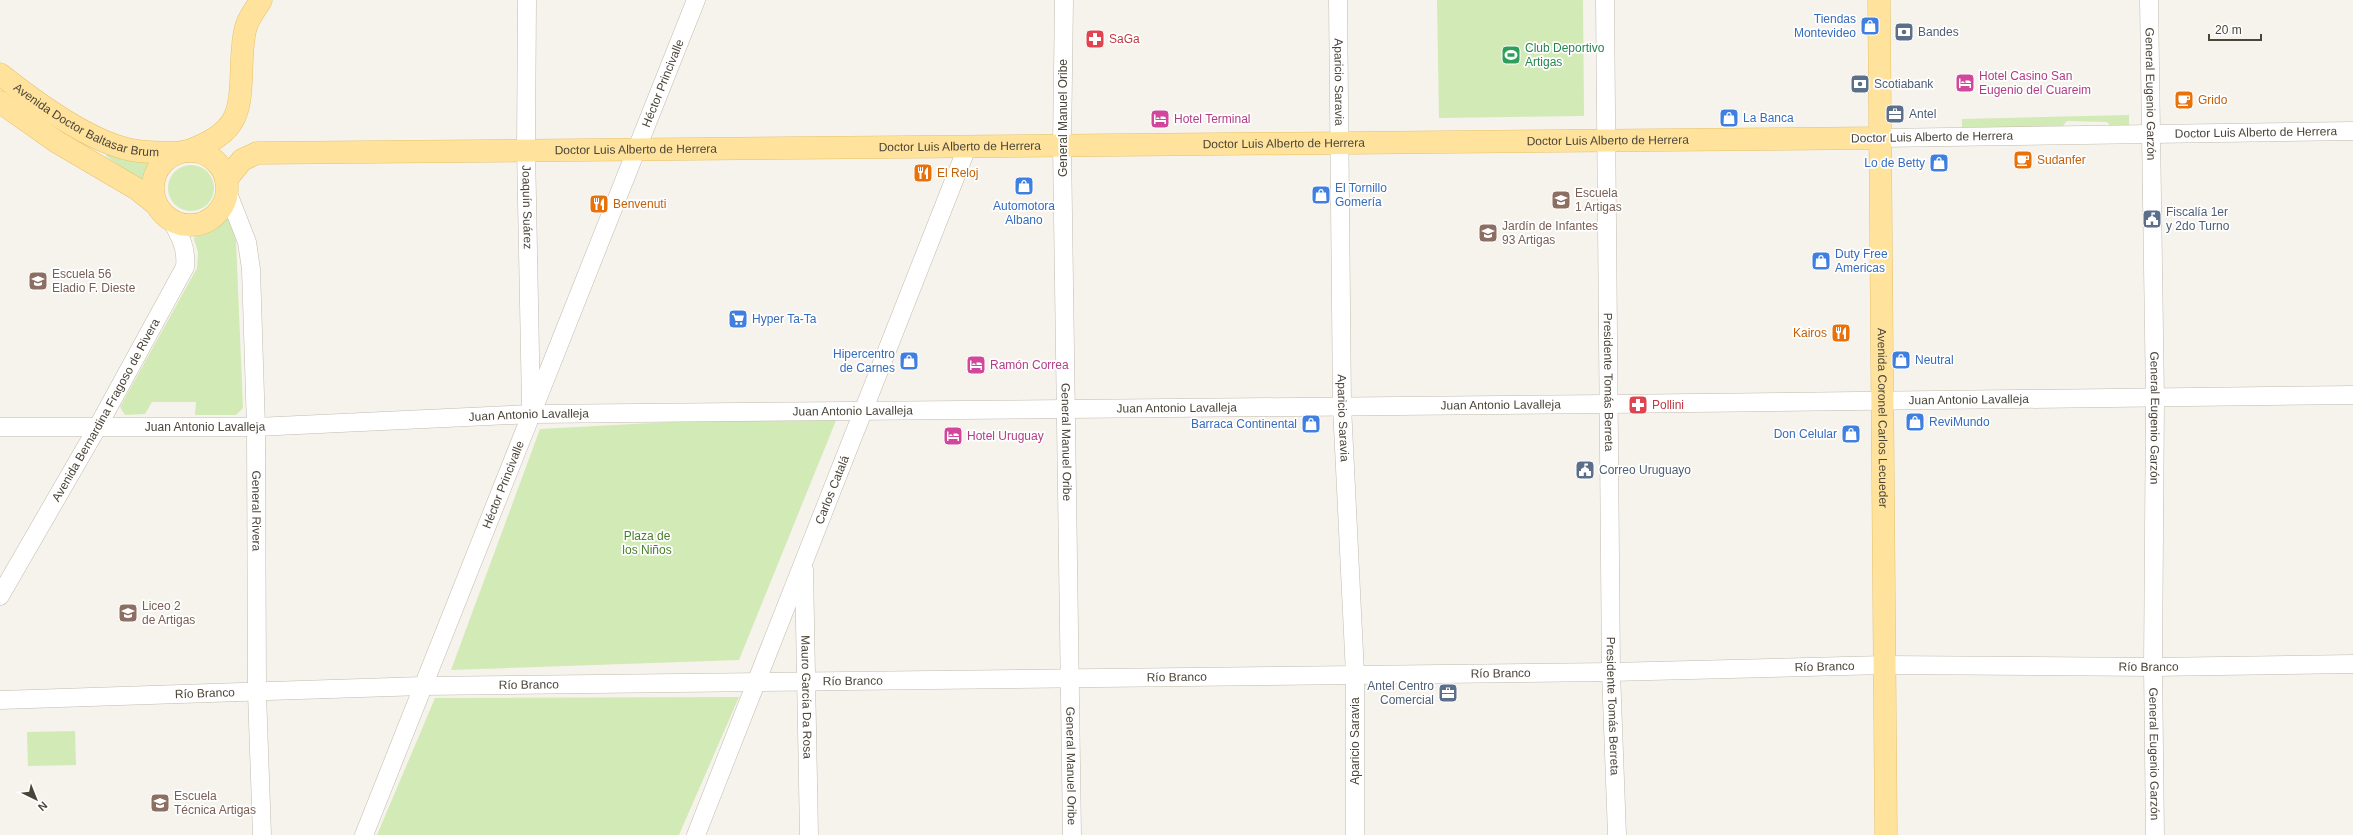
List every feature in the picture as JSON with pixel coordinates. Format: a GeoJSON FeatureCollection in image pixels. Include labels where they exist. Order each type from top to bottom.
{"type":"FeatureCollection","features":[{"type":"Feature","properties":{"kind":"main road"},"geometry":{"type":"LineString","coordinates":[[183,152],[208,156],[217,162],[227,186],[221,208],[207,221],[189,225],[164,212],[153,195],[156,174],[161,165],[183,152],[209,143],[233,122],[238,110],[241,91],[243,43],[247,23],[261,0]]}},
{"type":"Feature","properties":{"kind":"main road","name":"Avenida Coronel Carlos Lecueder"},"geometry":{"type":"LineString","coordinates":[[1879,0],[1886,835]]}},
{"type":"Feature","properties":{"kind":"main road","name":"Avenida Doctor Baltasar Brum"},"geometry":{"type":"LineString","coordinates":[[0,74],[67,121],[106,142],[131,150],[183,152]]}},
{"type":"Feature","properties":{"kind":"main road","name":"Avenida Doctor Baltasar Brum"},"geometry":{"type":"LineString","coordinates":[[0,102],[58,142],[137,189],[164,212]]}},
{"type":"Feature","properties":{"kind":"main road","name":"Doctor Luis Alberto de Herrera"},"geometry":{"type":"LineString","coordinates":[[227,186],[242,160],[257,152],[526,149],[637,150],[889,148],[968,145],[1062,146],[1606,139],[1880,138]]}},
{"type":"Feature","properties":{"kind":"street","name":"Joaquín Suárez"},"geometry":{"type":"LineString","coordinates":[[527,0],[526,149],[532,414]]}},
{"type":"Feature","properties":{"kind":"street","name":"Héctor Princivalle"},"geometry":{"type":"LineString","coordinates":[[364,835],[696,0]]}},
{"type":"Feature","properties":{"kind":"street","name":"General Manuel Oribe"},"geometry":{"type":"LineString","coordinates":[[1064,0],[1062,146],[1072,835]]}},
{"type":"Feature","properties":{"kind":"street","name":"Aparicio Saravia"},"geometry":{"type":"LineString","coordinates":[[1338,0],[1342,406],[1355,674],[1355,835]]}},
{"type":"Feature","properties":{"kind":"street","name":"Presidente Tomás Berreta"},"geometry":{"type":"LineString","coordinates":[[1605,0],[1608,404],[1612,672],[1617,835]]}},
{"type":"Feature","properties":{"kind":"street","name":"General Eugenio Garzón"},"geometry":{"type":"LineString","coordinates":[[2149,0],[2155,399],[2153,667],[2155,835]]}},
{"type":"Feature","properties":{"kind":"street","name":"Doctor Luis Alberto de Herrera"},"geometry":{"type":"LineString","coordinates":[[1880,138],[2353,131]]}},
{"type":"Feature","properties":{"kind":"street","name":"Carlos Catalá"},"geometry":{"type":"LineString","coordinates":[[696,835],[862,410],[968,145]]}},
{"type":"Feature","properties":{"kind":"street","name":"General Rivera"},"geometry":{"type":"LineString","coordinates":[[227,186],[246,242],[251,269],[256,427],[257,692],[262,835]]}},
{"type":"Feature","properties":{"kind":"street","name":"Avenida Bernardina Fragoso de Rivera"},"geometry":{"type":"LineString","coordinates":[[0,596],[97,428],[185,267],[186,257],[183,240],[164,212]]}},
{"type":"Feature","properties":{"kind":"street","name":"Juan Antonio Lavalleja"},"geometry":{"type":"LineString","coordinates":[[0,427],[256,427],[532,414],[2155,399],[2353,394]]}},
{"type":"Feature","properties":{"kind":"street","name":"Mauro García Da Rosa"},"geometry":{"type":"LineString","coordinates":[[804,560],[808,835]]}},
{"type":"Feature","properties":{"kind":"street","name":"Río Branco"},"geometry":{"type":"LineString","coordinates":[[0,700],[423,686],[1612,672],[1884,665],[2153,667],[2353,664]]}},
{"type":"Feature","properties":{"kind":"green space","name":"Club Deportivo Artigas"},"geometry":{"type":"Polygon","coordinates":[[[1437,0],[1583,0],[1584,116],[1439,118],[1437,0]]]}},
{"type":"Feature","properties":{"kind":"green space"},"geometry":{"type":"Polygon","coordinates":[[[2129,115],[2129,128],[2112,128],[2107,122],[2067,121],[2061,128],[1962,130],[1962,119],[2129,115]]]}},
{"type":"Feature","properties":{"kind":"green space"},"geometry":{"type":"Polygon","coordinates":[[[107,153],[148,163],[142,182],[106,156],[107,153]]]}},
{"type":"Feature","properties":{"kind":"green space"},"geometry":{"type":"Polygon","coordinates":[[[191,165],[204,169],[210,175],[214,188],[210,201],[204,207],[191,211],[178,207],[172,201],[168,188],[172,175],[178,169],[191,165]]]}},
{"type":"Feature","properties":{"kind":"green space"},"geometry":{"type":"Polygon","coordinates":[[[227,219],[231,221],[236,241],[243,408],[236,415],[195,415],[196,402],[152,402],[145,414],[125,415],[120,407],[197,268],[198,252],[194,239],[195,236],[207,234],[227,219]]]}},
{"type":"Feature","properties":{"kind":"green space","name":"Plaza de los Niños"},"geometry":{"type":"Polygon","coordinates":[[[839,413],[739,660],[451,670],[540,429],[839,413]]]}},
{"type":"Feature","properties":{"kind":"green space"},"geometry":{"type":"Polygon","coordinates":[[[739,697],[679,835],[377,835],[435,698],[739,697]]]}},
{"type":"Feature","properties":{"kind":"green space"},"geometry":{"type":"Polygon","coordinates":[[[75,731],[76,765],[28,766],[27,732],[75,731]]]}},
{"type":"Feature","properties":{"kind":"place","name":"Tiendas Montevideo"},"geometry":{"type":"Point","coordinates":[1870,26]}},
{"type":"Feature","properties":{"kind":"place","name":"Bandes"},"geometry":{"type":"Point","coordinates":[1904,32]}},
{"type":"Feature","properties":{"kind":"place","name":"SaGa"},"geometry":{"type":"Point","coordinates":[1095,39]}},
{"type":"Feature","properties":{"kind":"place","name":"Club Deportivo Artigas"},"geometry":{"type":"Point","coordinates":[1511,55]}},
{"type":"Feature","properties":{"kind":"place","name":"Hotel Casino San Eugenio del Cuareim"},"geometry":{"type":"Point","coordinates":[1965,83]}},
{"type":"Feature","properties":{"kind":"place","name":"Scotiabank"},"geometry":{"type":"Point","coordinates":[1860,84]}},
{"type":"Feature","properties":{"kind":"place","name":"Grido"},"geometry":{"type":"Point","coordinates":[2184,100]}},
{"type":"Feature","properties":{"kind":"place","name":"Antel"},"geometry":{"type":"Point","coordinates":[1895,114]}},
{"type":"Feature","properties":{"kind":"place","name":"La Banca"},"geometry":{"type":"Point","coordinates":[1729,118]}},
{"type":"Feature","properties":{"kind":"place","name":"Hotel Terminal"},"geometry":{"type":"Point","coordinates":[1160,119]}},
{"type":"Feature","properties":{"kind":"place","name":"Sudanfer"},"geometry":{"type":"Point","coordinates":[2023,160]}},
{"type":"Feature","properties":{"kind":"place","name":"Lo de Betty"},"geometry":{"type":"Point","coordinates":[1939,163]}},
{"type":"Feature","properties":{"kind":"place","name":"El Reloj"},"geometry":{"type":"Point","coordinates":[923,173]}},
{"type":"Feature","properties":{"kind":"place","name":"Automotora Albano"},"geometry":{"type":"Point","coordinates":[1024,186]}},
{"type":"Feature","properties":{"kind":"place","name":"El Tornillo Gomería"},"geometry":{"type":"Point","coordinates":[1321,195]}},
{"type":"Feature","properties":{"kind":"place","name":"Escuela 1 Artigas"},"geometry":{"type":"Point","coordinates":[1561,200]}},
{"type":"Feature","properties":{"kind":"place","name":"Benvenuti"},"geometry":{"type":"Point","coordinates":[599,204]}},
{"type":"Feature","properties":{"kind":"place","name":"Fiscalía 1er y 2do Turno"},"geometry":{"type":"Point","coordinates":[2152,219]}},
{"type":"Feature","properties":{"kind":"place","name":"Jardín de Infantes 93 Artigas"},"geometry":{"type":"Point","coordinates":[1488,233]}},
{"type":"Feature","properties":{"kind":"place","name":"Duty Free Americas"},"geometry":{"type":"Point","coordinates":[1821,261]}},
{"type":"Feature","properties":{"kind":"place","name":"Escuela 56 Eladio F. Dieste"},"geometry":{"type":"Point","coordinates":[38,281]}},
{"type":"Feature","properties":{"kind":"place","name":"Hyper Ta-Ta"},"geometry":{"type":"Point","coordinates":[738,319]}},
{"type":"Feature","properties":{"kind":"place","name":"Kairos"},"geometry":{"type":"Point","coordinates":[1841,333]}},
{"type":"Feature","properties":{"kind":"place","name":"Neutral"},"geometry":{"type":"Point","coordinates":[1901,360]}},
{"type":"Feature","properties":{"kind":"place","name":"Hipercentro de Carnes"},"geometry":{"type":"Point","coordinates":[909,361]}},
{"type":"Feature","properties":{"kind":"place","name":"Ramón Correa"},"geometry":{"type":"Point","coordinates":[976,365]}},
{"type":"Feature","properties":{"kind":"place","name":"Pollini"},"geometry":{"type":"Point","coordinates":[1638,405]}},
{"type":"Feature","properties":{"kind":"place","name":"ReviMundo"},"geometry":{"type":"Point","coordinates":[1915,422]}},
{"type":"Feature","properties":{"kind":"place","name":"Barraca Continental"},"geometry":{"type":"Point","coordinates":[1311,424]}},
{"type":"Feature","properties":{"kind":"place","name":"Don Celular"},"geometry":{"type":"Point","coordinates":[1851,434]}},
{"type":"Feature","properties":{"kind":"place","name":"Hotel Uruguay"},"geometry":{"type":"Point","coordinates":[953,436]}},
{"type":"Feature","properties":{"kind":"place","name":"Correo Uruguayo"},"geometry":{"type":"Point","coordinates":[1585,470]}},
{"type":"Feature","properties":{"kind":"place","name":"Liceo 2 de Artigas"},"geometry":{"type":"Point","coordinates":[128,613]}},
{"type":"Feature","properties":{"kind":"place","name":"Antel Centro Comercial"},"geometry":{"type":"Point","coordinates":[1448,693]}},
{"type":"Feature","properties":{"kind":"place","name":"Escuela Técnica Artigas"},"geometry":{"type":"Point","coordinates":[160,803]}}]}
